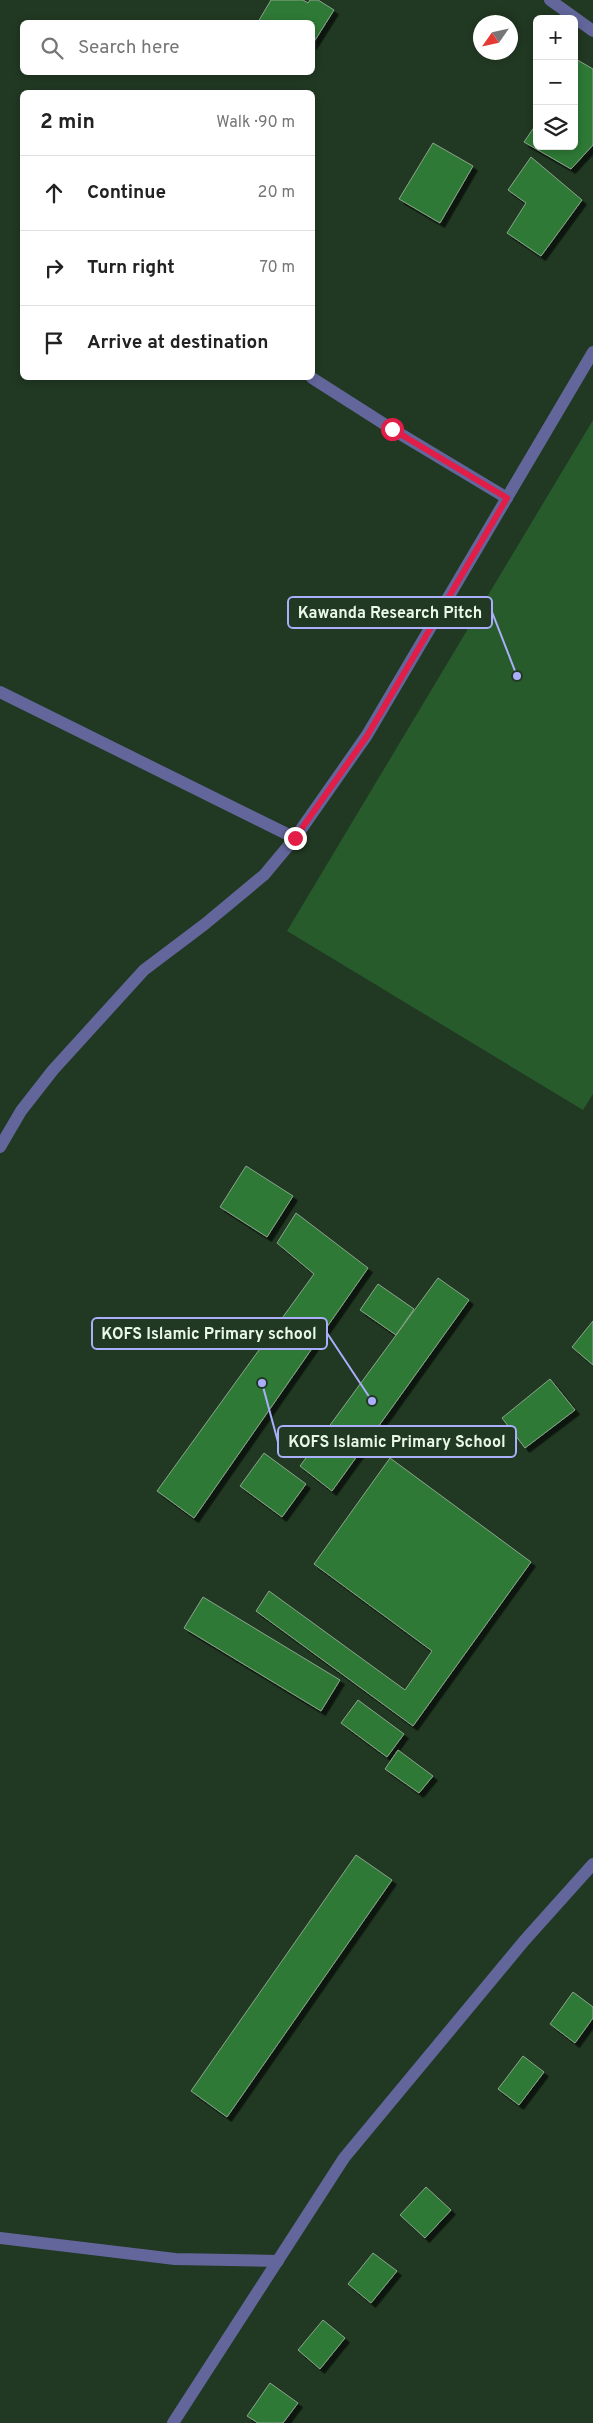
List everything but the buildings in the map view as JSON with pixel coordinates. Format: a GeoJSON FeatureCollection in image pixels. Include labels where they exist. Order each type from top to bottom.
{"type":"FeatureCollection","features":[{"type":"Feature","properties":{"kind":"street"},"geometry":{"type":"LineString","coordinates":[[550,0],[593,31]]}},
{"type":"Feature","properties":{"kind":"street"},"geometry":{"type":"LineString","coordinates":[[0,1147],[21,1111],[52,1070],[144,970],[205,924],[264,874],[295,838],[367,736],[593,352]]}},
{"type":"Feature","properties":{"kind":"street"},"geometry":{"type":"LineString","coordinates":[[315,380],[507,498]]}},
{"type":"Feature","properties":{"kind":"street"},"geometry":{"type":"LineString","coordinates":[[0,692],[295,838]]}},
{"type":"Feature","properties":{"kind":"street"},"geometry":{"type":"LineString","coordinates":[[176,2422],[344,2158],[524,1941],[593,1864]]}},
{"type":"Feature","properties":{"kind":"street"},"geometry":{"type":"LineString","coordinates":[[0,2238],[76,2249],[175,2259],[278,2261]]}},
{"type":"Feature","properties":{"kind":"green space"},"geometry":{"type":"Polygon","coordinates":[[[593,420],[593,1094],[583,1110],[287,931],[593,420]]]}},
{"type":"Feature","properties":{"kind":"place","name":"Kawanda Research Pitch"},"geometry":{"type":"Point","coordinates":[517,676]}},
{"type":"Feature","properties":{"kind":"place","name":"KOFS Islamic Primary School"},"geometry":{"type":"Point","coordinates":[262,1383]}},
{"type":"Feature","properties":{"kind":"place","name":"KOFS Islamic Primary school"},"geometry":{"type":"Point","coordinates":[372,1401]}},
{"type":"Feature","properties":{"kind":"route"},"geometry":{"type":"LineString","coordinates":[[295,838],[367,736],[507,498],[392,429]]}}]}
